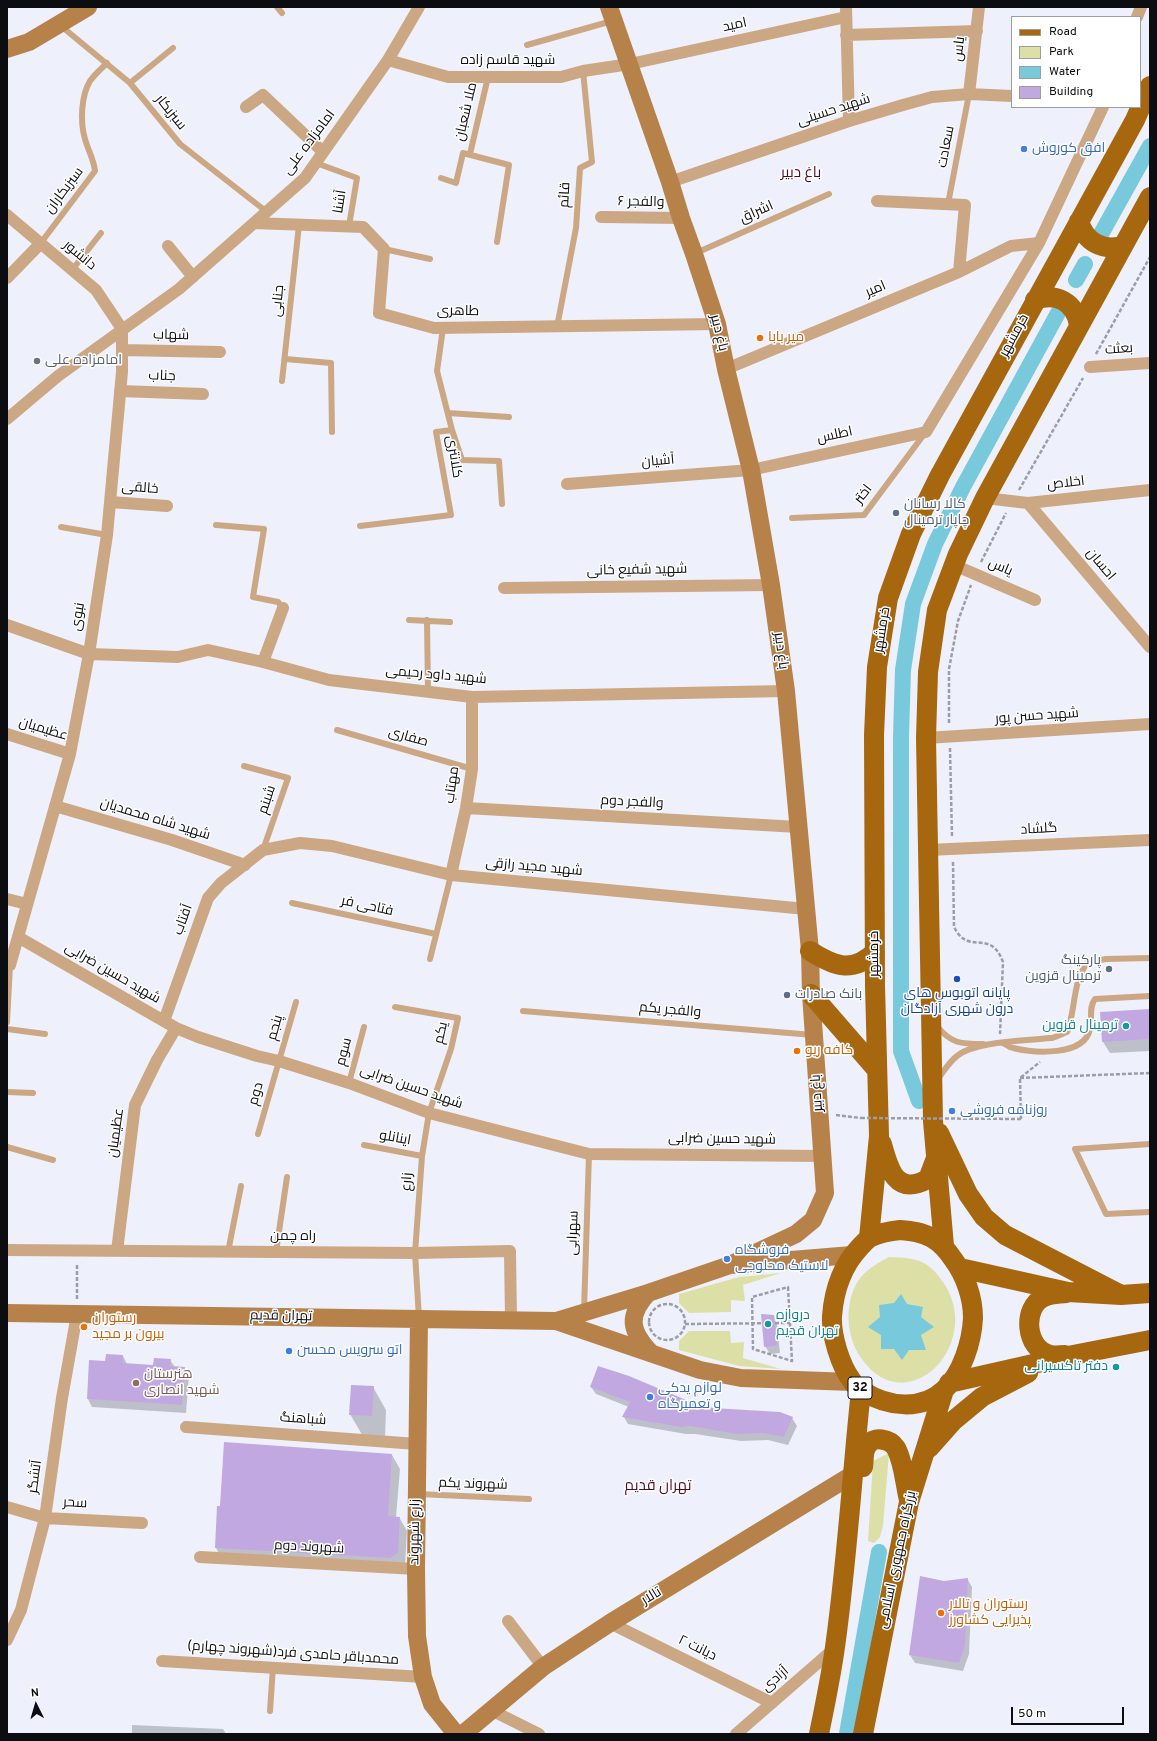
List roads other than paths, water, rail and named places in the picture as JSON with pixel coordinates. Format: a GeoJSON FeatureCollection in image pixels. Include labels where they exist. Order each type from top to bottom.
{"type":"FeatureCollection","features":[{"type":"Feature","properties":{"kind":"main road"},"geometry":{"type":"LineString","coordinates":[[7,49],[29,42],[88,7]]}},
{"type":"Feature","properties":{"kind":"main road","name":"باغ دبیر"},"geometry":{"type":"LineString","coordinates":[[612,14],[670,182],[716,324],[751,470],[772,585],[786,691],[810,951],[811,994],[825,1192],[813,1220],[796,1234],[730,1265]]}},
{"type":"Feature","properties":{"kind":"main road","name":"خرمشهر"},"geometry":{"type":"LineString","coordinates":[[1141,104],[1150,86]]}},
{"type":"Feature","properties":{"kind":"main road","name":"خرمشهر"},"geometry":{"type":"LineString","coordinates":[[869,1238],[879,1136],[875,952],[874,735],[877,668],[888,598],[911,534],[933,489],[1035,300],[1135,120],[1140,108]]}},
{"type":"Feature","properties":{"kind":"main road"},"geometry":{"type":"LineString","coordinates":[[944,1246],[933,1121],[926,738],[928,672],[937,610],[954,565],[985,498],[1079,324],[1150,197]]}},
{"type":"Feature","properties":{"kind":"main road"},"geometry":{"type":"LineString","coordinates":[[1078,222],[1081,229],[1092,242],[1107,248],[1123,246]]}},
{"type":"Feature","properties":{"kind":"main road"},"geometry":{"type":"LineString","coordinates":[[1035,300],[1049,297],[1064,300],[1074,311],[1079,324]]}},
{"type":"Feature","properties":{"kind":"main road"},"geometry":{"type":"LineString","coordinates":[[810,951],[832,964],[841,966],[850,966],[860,963],[875,952]]}},
{"type":"Feature","properties":{"kind":"main road"},"geometry":{"type":"LineString","coordinates":[[811,994],[878,1070]]}},
{"type":"Feature","properties":{"kind":"main road"},"geometry":{"type":"LineString","coordinates":[[933,1121],[968,1194],[984,1217],[1005,1235],[1121,1295]]}},
{"type":"Feature","properties":{"kind":"main road"},"geometry":{"type":"LineString","coordinates":[[879,1136],[888,1167],[894,1178],[905,1184],[918,1184],[928,1179],[936,1156]]}},
{"type":"Feature","properties":{"kind":"main road","name":"32"},"geometry":{"type":"LineString","coordinates":[[900,1230],[916,1232],[931,1237],[944,1246],[960,1268],[969,1292],[972,1318],[969,1344],[960,1368],[947,1387],[932,1398],[917,1403],[902,1405],[887,1403],[872,1397],[857,1386],[836,1347],[831,1323],[833,1299],[838,1282],[852,1255],[869,1238],[884,1232],[900,1230]]}},
{"type":"Feature","properties":{"kind":"main road"},"geometry":{"type":"LineString","coordinates":[[556,1321],[730,1265],[852,1255]]}},
{"type":"Feature","properties":{"kind":"main road"},"geometry":{"type":"LineString","coordinates":[[960,1268],[1068,1292],[1121,1295],[1150,1293]]}},
{"type":"Feature","properties":{"kind":"main road"},"geometry":{"type":"LineString","coordinates":[[648,1292],[638,1304],[634,1317],[635,1329],[640,1342],[651,1353]]}},
{"type":"Feature","properties":{"kind":"main road"},"geometry":{"type":"LineString","coordinates":[[1068,1292],[1045,1297],[1038,1301],[1030,1315],[1029,1327],[1032,1338],[1042,1351],[1049,1355],[1073,1355]]}},
{"type":"Feature","properties":{"kind":"main road","name":"تهران قدیم"},"geometry":{"type":"LineString","coordinates":[[7,1313],[556,1321]]}},
{"type":"Feature","properties":{"kind":"main road","name":"زارع شهروند"},"geometry":{"type":"LineString","coordinates":[[419,1319],[416,1569],[417,1636],[423,1677],[432,1704],[456,1734]]}},
{"type":"Feature","properties":{"kind":"main road"},"geometry":{"type":"LineString","coordinates":[[556,1321],[700,1370],[742,1378],[857,1386]]}},
{"type":"Feature","properties":{"kind":"main road","name":"32"},"geometry":{"type":"LineString","coordinates":[[947,1387],[1073,1355],[1150,1340]]}},
{"type":"Feature","properties":{"kind":"main road"},"geometry":{"type":"LineString","coordinates":[[922,1456],[953,1421],[982,1397],[1022,1375],[1073,1355]]}},
{"type":"Feature","properties":{"kind":"main road","name":"32"},"geometry":{"type":"LineString","coordinates":[[819,1734],[835,1648],[846,1557],[857,1386]]}},
{"type":"Feature","properties":{"kind":"main road","name":"بزرگراه جمهوری اسلامی"},"geometry":{"type":"LineString","coordinates":[[864,1734],[909,1502],[922,1456],[947,1387]]}},
{"type":"Feature","properties":{"kind":"main road"},"geometry":{"type":"LineString","coordinates":[[846,1557],[857,1537],[866,1447],[870,1442],[878,1439],[888,1441],[895,1447],[909,1502]]}},
{"type":"Feature","properties":{"kind":"main road","name":"تالار"},"geometry":{"type":"LineString","coordinates":[[464,1734],[544,1667],[610,1623],[852,1475]]}},
{"type":"Feature","properties":{"kind":"street","name":"امامزاده علی"},"geometry":{"type":"LineString","coordinates":[[7,419],[58,376],[179,289],[305,178],[388,60],[419,7]]}},
{"type":"Feature","properties":{"kind":"street","name":"یاس"},"geometry":{"type":"LineString","coordinates":[[969,94],[979,7]]}},
{"type":"Feature","properties":{"kind":"street"},"geometry":{"type":"LineString","coordinates":[[846,12],[849,121]]}},
{"type":"Feature","properties":{"kind":"street","name":"امید"},"geometry":{"type":"LineString","coordinates":[[630,64],[846,12]]}},
{"type":"Feature","properties":{"kind":"street"},"geometry":{"type":"LineString","coordinates":[[846,35],[977,31]]}},
{"type":"Feature","properties":{"kind":"street","name":"شهید قاسم زاده"},"geometry":{"type":"LineString","coordinates":[[388,60],[448,77],[561,77],[583,71],[630,64]]}},
{"type":"Feature","properties":{"kind":"street","name":"شهید حسینی"},"geometry":{"type":"LineString","coordinates":[[670,182],[849,121],[932,98],[969,94],[1011,96]]}},
{"type":"Feature","properties":{"kind":"street"},"geometry":{"type":"LineString","coordinates":[[246,107],[263,95],[323,152]]}},
{"type":"Feature","properties":{"kind":"street"},"geometry":{"type":"LineString","coordinates":[[926,432],[1039,243],[1103,108]]}},
{"type":"Feature","properties":{"kind":"street"},"geometry":{"type":"LineString","coordinates":[[877,201],[965,205],[959,272]]}},
{"type":"Feature","properties":{"kind":"street","name":"دانشور"},"geometry":{"type":"LineString","coordinates":[[7,215],[96,290],[122,329]]}},
{"type":"Feature","properties":{"kind":"street","name":"والفجر ۶"},"geometry":{"type":"LineString","coordinates":[[601,217],[681,218]]}},
{"type":"Feature","properties":{"kind":"street"},"geometry":{"type":"LineString","coordinates":[[254,223],[363,227],[384,249]]}},
{"type":"Feature","properties":{"kind":"street","name":"امیر"},"geometry":{"type":"LineString","coordinates":[[726,369],[959,272],[1011,246],[1039,243]]}},
{"type":"Feature","properties":{"kind":"street"},"geometry":{"type":"LineString","coordinates":[[7,278],[40,244]]}},
{"type":"Feature","properties":{"kind":"street"},"geometry":{"type":"LineString","coordinates":[[168,246],[193,277]]}},
{"type":"Feature","properties":{"kind":"street","name":"طاهری"},"geometry":{"type":"LineString","coordinates":[[384,249],[379,313],[434,328],[716,324]]}},
{"type":"Feature","properties":{"kind":"street","name":"نبوی"},"geometry":{"type":"LineString","coordinates":[[9,965],[70,754],[89,654],[107,535],[120,391],[122,329]]}},
{"type":"Feature","properties":{"kind":"street","name":"شهاب"},"geometry":{"type":"LineString","coordinates":[[122,350],[220,352]]}},
{"type":"Feature","properties":{"kind":"street","name":"بعثت"},"geometry":{"type":"LineString","coordinates":[[1090,367],[1150,362]]}},
{"type":"Feature","properties":{"kind":"street","name":"جناب"},"geometry":{"type":"LineString","coordinates":[[120,391],[203,394]]}},
{"type":"Feature","properties":{"kind":"street","name":"اطلس"},"geometry":{"type":"LineString","coordinates":[[751,470],[926,432]]}},
{"type":"Feature","properties":{"kind":"street","name":"آشیان"},"geometry":{"type":"LineString","coordinates":[[567,484],[751,470]]}},
{"type":"Feature","properties":{"kind":"street","name":"اخلاص"},"geometry":{"type":"LineString","coordinates":[[985,498],[1028,503],[1150,490]]}},
{"type":"Feature","properties":{"kind":"street","name":"خالقی"},"geometry":{"type":"LineString","coordinates":[[110,502],[167,506]]}},
{"type":"Feature","properties":{"kind":"street","name":"احسان"},"geometry":{"type":"LineString","coordinates":[[1028,503],[1150,647]]}},
{"type":"Feature","properties":{"kind":"street","name":"یاس"},"geometry":{"type":"LineString","coordinates":[[954,565],[1035,600]]}},
{"type":"Feature","properties":{"kind":"street","name":"شهید شفیع خانی"},"geometry":{"type":"LineString","coordinates":[[504,588],[772,585]]}},
{"type":"Feature","properties":{"kind":"street"},"geometry":{"type":"LineString","coordinates":[[263,662],[283,608]]}},
{"type":"Feature","properties":{"kind":"street","name":"شهید داود رحیمی"},"geometry":{"type":"LineString","coordinates":[[7,625],[89,654],[178,658],[208,650],[263,662],[329,680],[472,697],[786,691]]}},
{"type":"Feature","properties":{"kind":"street","name":"مهتاب"},"geometry":{"type":"LineString","coordinates":[[451,875],[466,808],[472,769],[472,697]]}},
{"type":"Feature","properties":{"kind":"street","name":"شهید حسن پور"},"geometry":{"type":"LineString","coordinates":[[926,738],[1150,724]]}},
{"type":"Feature","properties":{"kind":"street","name":"عظیمیان"},"geometry":{"type":"LineString","coordinates":[[7,734],[70,754]]}},
{"type":"Feature","properties":{"kind":"street","name":"شهید شاه محمدیان"},"geometry":{"type":"LineString","coordinates":[[55,806],[172,840],[245,865]]}},
{"type":"Feature","properties":{"kind":"street","name":"والفجر دوم"},"geometry":{"type":"LineString","coordinates":[[466,808],[798,827]]}},
{"type":"Feature","properties":{"kind":"street","name":"گلشاد"},"geometry":{"type":"LineString","coordinates":[[928,850],[1150,840]]}},
{"type":"Feature","properties":{"kind":"street","name":"شهید مجید رازقی"},"geometry":{"type":"LineString","coordinates":[[263,850],[300,843],[332,846],[451,875],[806,909]]}},
{"type":"Feature","properties":{"kind":"street","name":"آفتاب"},"geometry":{"type":"LineString","coordinates":[[164,1021],[208,898],[222,883],[263,850]]}},
{"type":"Feature","properties":{"kind":"street"},"geometry":{"type":"LineString","coordinates":[[7,899],[27,904]]}},
{"type":"Feature","properties":{"kind":"street","name":"شهید حسین ضرابی"},"geometry":{"type":"LineString","coordinates":[[18,937],[176,1028],[198,1037],[257,1056],[279,1061],[348,1083],[429,1113],[589,1154],[823,1156]]}},
{"type":"Feature","properties":{"kind":"street","name":"عظیمیان"},"geometry":{"type":"LineString","coordinates":[[117,1252],[135,1105],[157,1060],[176,1028]]}},
{"type":"Feature","properties":{"kind":"street","name":"راه چمن"},"geometry":{"type":"LineString","coordinates":[[7,1250],[414,1253],[510,1251],[511,1320]]}},
{"type":"Feature","properties":{"kind":"street","name":"آتشگر"},"geometry":{"type":"LineString","coordinates":[[8,1635],[21,1610],[45,1518],[62,1398],[77,1314]]}},
{"type":"Feature","properties":{"kind":"street","name":"شباهنگ"},"geometry":{"type":"LineString","coordinates":[[186,1427],[417,1444]]}},
{"type":"Feature","properties":{"kind":"street","name":"سحر"},"geometry":{"type":"LineString","coordinates":[[7,1507],[45,1518],[142,1523]]}},
{"type":"Feature","properties":{"kind":"street","name":"شهروند دوم"},"geometry":{"type":"LineString","coordinates":[[200,1557],[416,1569]]}},
{"type":"Feature","properties":{"kind":"street"},"geometry":{"type":"LineString","coordinates":[[508,1621],[544,1667]]}},
{"type":"Feature","properties":{"kind":"street","name":"دیانت ۲"},"geometry":{"type":"LineString","coordinates":[[610,1623],[772,1703]]}},
{"type":"Feature","properties":{"kind":"street","name":"آزادی"},"geometry":{"type":"LineString","coordinates":[[736,1734],[835,1648]]}},
{"type":"Feature","properties":{"kind":"street","name":"محمدباقر حامدی فرد(شهروند چهارم)"},"geometry":{"type":"LineString","coordinates":[[162,1661],[423,1677]]}},
{"type":"Feature","properties":{"kind":"street"},"geometry":{"type":"LineString","coordinates":[[491,1710],[539,1734]]}},
{"type":"Feature","properties":{"kind":"lane"},"geometry":{"type":"LineString","coordinates":[[277,7],[282,13]]}},
{"type":"Feature","properties":{"kind":"lane"},"geometry":{"type":"LineString","coordinates":[[527,45],[612,14]]}},
{"type":"Feature","properties":{"kind":"lane","name":"سبزیکار"},"geometry":{"type":"LineString","coordinates":[[59,24],[130,83],[180,144],[267,212]]}},
{"type":"Feature","properties":{"kind":"lane"},"geometry":{"type":"LineString","coordinates":[[130,83],[173,48]]}},
{"type":"Feature","properties":{"kind":"lane","name":"سبزیکاران"},"geometry":{"type":"LineString","coordinates":[[40,244],[95,171],[94,162],[85,138],[82,114],[85,95],[90,81],[107,63]]}},
{"type":"Feature","properties":{"kind":"lane","name":"قائم"},"geometry":{"type":"LineString","coordinates":[[557,327],[576,228],[580,168],[592,162],[583,71]]}},
{"type":"Feature","properties":{"kind":"lane","name":"ملا شعبان"},"geometry":{"type":"LineString","coordinates":[[470,154],[488,77]]}},
{"type":"Feature","properties":{"kind":"lane","name":"سعادت"},"geometry":{"type":"LineString","coordinates":[[948,204],[969,94]]}},
{"type":"Feature","properties":{"kind":"lane"},"geometry":{"type":"LineString","coordinates":[[441,178],[456,183],[463,153],[509,165],[497,242]]}},
{"type":"Feature","properties":{"kind":"lane","name":"آشنا"},"geometry":{"type":"LineString","coordinates":[[316,163],[357,178],[349,226]]}},
{"type":"Feature","properties":{"kind":"lane","name":"اشراق"},"geometry":{"type":"LineString","coordinates":[[694,254],[829,194]]}},
{"type":"Feature","properties":{"kind":"lane","name":"جنابی"},"geometry":{"type":"LineString","coordinates":[[282,381],[299,224]]}},
{"type":"Feature","properties":{"kind":"lane"},"geometry":{"type":"LineString","coordinates":[[72,270],[101,233]]}},
{"type":"Feature","properties":{"kind":"lane"},"geometry":{"type":"LineString","coordinates":[[384,249],[430,259]]}},
{"type":"Feature","properties":{"kind":"lane","name":"کلانتری"},"geometry":{"type":"LineString","coordinates":[[360,526],[451,515],[436,432],[452,430],[437,371],[443,328]]}},
{"type":"Feature","properties":{"kind":"lane"},"geometry":{"type":"LineString","coordinates":[[285,359],[331,363],[332,432]]}},
{"type":"Feature","properties":{"kind":"lane"},"geometry":{"type":"LineString","coordinates":[[448,413],[509,417]]}},
{"type":"Feature","properties":{"kind":"lane"},"geometry":{"type":"LineString","coordinates":[[452,430],[462,460],[499,461],[502,504]]}},
{"type":"Feature","properties":{"kind":"lane","name":"اختر"},"geometry":{"type":"LineString","coordinates":[[792,518],[864,515],[926,432]]}},
{"type":"Feature","properties":{"kind":"lane"},"geometry":{"type":"LineString","coordinates":[[216,525],[264,529],[253,597],[278,602],[283,608]]}},
{"type":"Feature","properties":{"kind":"lane"},"geometry":{"type":"LineString","coordinates":[[61,527],[107,535]]}},
{"type":"Feature","properties":{"kind":"lane"},"geometry":{"type":"LineString","coordinates":[[410,620],[450,622]]}},
{"type":"Feature","properties":{"kind":"lane"},"geometry":{"type":"LineString","coordinates":[[427,620],[428,692]]}},
{"type":"Feature","properties":{"kind":"lane","name":"صفاری"},"geometry":{"type":"LineString","coordinates":[[337,730],[472,769]]}},
{"type":"Feature","properties":{"kind":"lane","name":"شبنم"},"geometry":{"type":"LineString","coordinates":[[244,766],[288,778],[263,850]]}},
{"type":"Feature","properties":{"kind":"lane"},"geometry":{"type":"LineString","coordinates":[[430,959],[451,875]]}},
{"type":"Feature","properties":{"kind":"lane","name":"فتاحی فر"},"geometry":{"type":"LineString","coordinates":[[292,903],[436,934]]}},
{"type":"Feature","properties":{"kind":"lane"},"geometry":{"type":"LineString","coordinates":[[933,1096],[937,1082],[946,1068],[958,1055],[987,1044],[1002,1043],[1011,1040],[1050,1038],[1067,1032],[1071,1024],[1080,977],[1083,968],[1088,962],[1106,959],[1150,958]]}},
{"type":"Feature","properties":{"kind":"lane"},"geometry":{"type":"LineString","coordinates":[[7,1022],[9,965]]}},
{"type":"Feature","properties":{"kind":"lane"},"geometry":{"type":"LineString","coordinates":[[932,1018],[943,1033],[954,1041],[963,1044],[1002,1043],[1011,1048],[1052,1051],[1070,1048],[1086,1037],[1090,1029],[1092,1003],[1095,999],[1150,996]]}},
{"type":"Feature","properties":{"kind":"lane","name":"پنجم"},"geometry":{"type":"LineString","coordinates":[[279,1061],[296,1002]]}},
{"type":"Feature","properties":{"kind":"lane","name":"یکم"},"geometry":{"type":"LineString","coordinates":[[395,1007],[458,1018],[451,1049],[429,1113]]}},
{"type":"Feature","properties":{"kind":"lane","name":"والفجر یکم"},"geometry":{"type":"LineString","coordinates":[[523,1011],[814,1035]]}},
{"type":"Feature","properties":{"kind":"lane","name":"سوم"},"geometry":{"type":"LineString","coordinates":[[348,1083],[364,1027]]}},
{"type":"Feature","properties":{"kind":"lane"},"geometry":{"type":"LineString","coordinates":[[7,1029],[45,1034]]}},
{"type":"Feature","properties":{"kind":"lane","name":"دوم"},"geometry":{"type":"LineString","coordinates":[[258,1134],[279,1061]]}},
{"type":"Feature","properties":{"kind":"lane"},"geometry":{"type":"LineString","coordinates":[[7,1092],[33,1093]]}},
{"type":"Feature","properties":{"kind":"lane","name":"زارع"},"geometry":{"type":"LineString","coordinates":[[419,1319],[414,1253],[422,1156],[429,1113]]}},
{"type":"Feature","properties":{"kind":"lane"},"geometry":{"type":"LineString","coordinates":[[1150,1144],[1075,1148],[1106,1214],[1150,1212]]}},
{"type":"Feature","properties":{"kind":"lane","name":"اینانلو"},"geometry":{"type":"LineString","coordinates":[[364,1145],[422,1156]]}},
{"type":"Feature","properties":{"kind":"lane"},"geometry":{"type":"LineString","coordinates":[[7,1147],[53,1160]]}},
{"type":"Feature","properties":{"kind":"lane","name":"سهرابی"},"geometry":{"type":"LineString","coordinates":[[584,1312],[589,1154]]}},
{"type":"Feature","properties":{"kind":"lane"},"geometry":{"type":"LineString","coordinates":[[276,1252],[287,1177]]}},
{"type":"Feature","properties":{"kind":"lane"},"geometry":{"type":"LineString","coordinates":[[228,1252],[241,1186]]}},
{"type":"Feature","properties":{"kind":"lane","name":"شهروند یکم"},"geometry":{"type":"LineString","coordinates":[[417,1494],[529,1499]]}},
{"type":"Feature","properties":{"kind":"lane"},"geometry":{"type":"LineString","coordinates":[[270,1711],[273,1667]]}},
{"type":"Feature","properties":{"kind":"water"},"geometry":{"type":"Polygon","coordinates":[[[901,1294],[907,1304],[923,1307],[921,1317],[934,1327],[921,1335],[926,1350],[909,1350],[902,1360],[894,1349],[881,1349],[881,1335],[868,1327],[880,1317],[879,1305],[894,1303],[901,1294]]]}},
{"type":"Feature","properties":{"kind":"waterway"},"geometry":{"type":"LineString","coordinates":[[1101,234],[1150,146]]}},
{"type":"Feature","properties":{"kind":"waterway"},"geometry":{"type":"LineString","coordinates":[[1076,280],[1085,264]]}},
{"type":"Feature","properties":{"kind":"waterway"},"geometry":{"type":"LineString","coordinates":[[919,1101],[901,1051],[901,736],[903,670],[913,604],[935,544],[963,487],[1058,313]]}},
{"type":"Feature","properties":{"kind":"waterway"},"geometry":{"type":"LineString","coordinates":[[847,1734],[879,1552]]}},
{"type":"Feature","properties":{"kind":"place","name":"افق کوروش"},"geometry":{"type":"Point","coordinates":[1024,149]}},
{"type":"Feature","properties":{"kind":"place","name":"میر بابا"},"geometry":{"type":"Point","coordinates":[760,338]}},
{"type":"Feature","properties":{"kind":"place","name":"امامزاده علی"},"geometry":{"type":"Point","coordinates":[37,361]}},
{"type":"Feature","properties":{"kind":"place","name":"کالا رسانان چاپار ترمینال"},"geometry":{"type":"Point","coordinates":[896,513]}},
{"type":"Feature","properties":{"kind":"place","name":"پارکینگ ترمینال قزوین"},"geometry":{"type":"Point","coordinates":[1109,969]}},
{"type":"Feature","properties":{"kind":"place","name":"پایانه اتوبوس های درون شهری آزادگان"},"geometry":{"type":"Point","coordinates":[957,979]}},
{"type":"Feature","properties":{"kind":"place","name":"بانک صادرات"},"geometry":{"type":"Point","coordinates":[787,995]}},
{"type":"Feature","properties":{"kind":"place","name":"ترمینال قزوین"},"geometry":{"type":"Point","coordinates":[1126,1026]}},
{"type":"Feature","properties":{"kind":"place","name":"کافه ریو"},"geometry":{"type":"Point","coordinates":[797,1051]}},
{"type":"Feature","properties":{"kind":"place","name":"روزنامه فروشی"},"geometry":{"type":"Point","coordinates":[952,1111]}},
{"type":"Feature","properties":{"kind":"place","name":"فروشگاه لاستیک محلوجی"},"geometry":{"type":"Point","coordinates":[727,1259]}},
{"type":"Feature","properties":{"kind":"place","name":"دروازه تهران قدیم"},"geometry":{"type":"Point","coordinates":[768,1324]}},
{"type":"Feature","properties":{"kind":"place","name":"رستوران بیرون بر مجید"},"geometry":{"type":"Point","coordinates":[84,1327]}},
{"type":"Feature","properties":{"kind":"place","name":"اتو سرویس محسن"},"geometry":{"type":"Point","coordinates":[289,1351]}},
{"type":"Feature","properties":{"kind":"place","name":"دفتر تاکسیرانی"},"geometry":{"type":"Point","coordinates":[1116,1367]}},
{"type":"Feature","properties":{"kind":"place","name":"هنرستان شهید انصاری"},"geometry":{"type":"Point","coordinates":[136,1383]}},
{"type":"Feature","properties":{"kind":"place","name":"لوازم یدکی و تعمیرگاه"},"geometry":{"type":"Point","coordinates":[650,1397]}},
{"type":"Feature","properties":{"kind":"place","name":"رستوران و تالار پذیرایی کشاورز"},"geometry":{"type":"Point","coordinates":[941,1613]}},
{"type":"Feature","properties":{"kind":"district","name":"باغ دبیر"},"geometry":{"type":"Point","coordinates":[801,174]}},
{"type":"Feature","properties":{"kind":"district","name":"تهران قدیم"},"geometry":{"type":"Point","coordinates":[658,1487]}}]}
